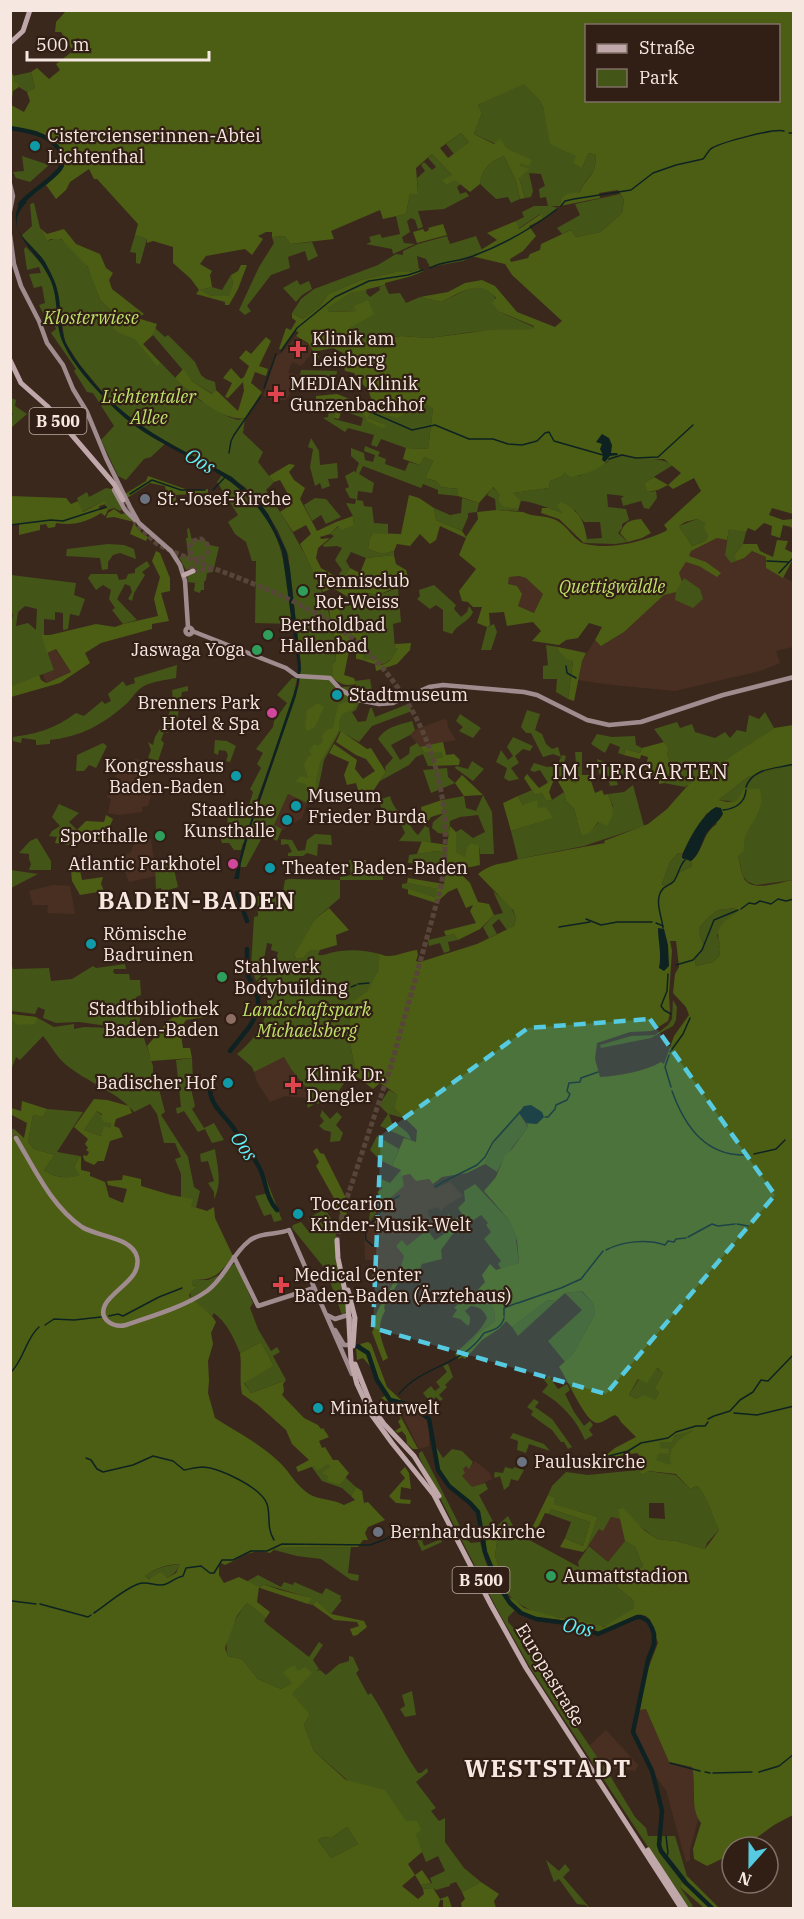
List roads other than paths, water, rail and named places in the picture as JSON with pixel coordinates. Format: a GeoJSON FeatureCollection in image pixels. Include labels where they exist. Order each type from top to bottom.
{"type":"FeatureCollection","features":[{"type":"Feature","properties":{"kind":"main road"},"geometry":{"type":"LineString","coordinates":[[10,43],[23,31],[30,10]]}},
{"type":"Feature","properties":{"kind":"main road"},"geometry":{"type":"LineString","coordinates":[[10,184],[13,196],[10,211]]}},
{"type":"Feature","properties":{"kind":"main road"},"geometry":{"type":"LineString","coordinates":[[10,235],[16,275],[39,321],[46,343],[63,365],[139,524]]}},
{"type":"Feature","properties":{"kind":"main road","name":"B 500"},"geometry":{"type":"LineString","coordinates":[[10,360],[21,383],[41,400],[111,479],[123,500]]}},
{"type":"Feature","properties":{"kind":"main road"},"geometry":{"type":"LineString","coordinates":[[111,479],[125,510],[171,551],[178,561],[184,574],[190,629],[286,668],[299,676],[330,678],[340,689],[357,700],[379,704],[397,701],[438,685],[524,692],[537,695],[587,720],[609,725],[640,722],[723,695],[794,677]]}},
{"type":"Feature","properties":{"kind":"main road"},"geometry":{"type":"LineString","coordinates":[[184,574],[191,571]]}},
{"type":"Feature","properties":{"kind":"main road"},"geometry":{"type":"LineString","coordinates":[[16,1138],[55,1200],[69,1217],[91,1232],[124,1242],[134,1251],[137,1259],[136,1268],[133,1275],[107,1302],[104,1311],[107,1321],[118,1327],[162,1312],[205,1292],[218,1280],[234,1257],[250,1240],[290,1230],[357,1384]]}},
{"type":"Feature","properties":{"kind":"main road","name":"B 500"},"geometry":{"type":"LineString","coordinates":[[337,1240],[357,1384],[372,1415],[395,1448],[403,1455]]}},
{"type":"Feature","properties":{"kind":"main road"},"geometry":{"type":"LineString","coordinates":[[234,1257],[258,1306],[314,1288]]}},
{"type":"Feature","properties":{"kind":"main road","name":"B 500"},"geometry":{"type":"LineString","coordinates":[[342,1275],[354,1306],[355,1326],[351,1343],[358,1373],[372,1407],[384,1424],[410,1451]]}},
{"type":"Feature","properties":{"kind":"main road"},"geometry":{"type":"LineString","coordinates":[[325,1313],[330,1318],[337,1319],[348,1315]]}},
{"type":"Feature","properties":{"kind":"main road"},"geometry":{"type":"LineString","coordinates":[[332,1329],[337,1319]]}},
{"type":"Feature","properties":{"kind":"main road"},"geometry":{"type":"LineString","coordinates":[[332,1329],[337,1332],[344,1345],[351,1343]]}},
{"type":"Feature","properties":{"kind":"main road"},"geometry":{"type":"LineString","coordinates":[[395,1448],[398,1443],[404,1444]]}},
{"type":"Feature","properties":{"kind":"main road"},"geometry":{"type":"LineString","coordinates":[[403,1455],[410,1451]]}},
{"type":"Feature","properties":{"kind":"main road","name":"Europastraße"},"geometry":{"type":"LineString","coordinates":[[410,1451],[424,1470],[493,1604],[528,1666],[686,1908]]}},
{"type":"Feature","properties":{"kind":"main road","name":"Europastraße"},"geometry":{"type":"LineString","coordinates":[[403,1455],[434,1495],[511,1643],[558,1724],[574,1749],[579,1752],[681,1908]]}},
{"type":"Feature","properties":{"kind":"water"},"geometry":{"type":"Polygon","coordinates":[[[24,198],[27,202],[17,220],[18,228],[46,264],[53,278],[59,299],[64,337],[78,363],[102,392],[136,421],[232,477],[258,500],[268,514],[286,550],[301,669],[296,696],[251,826],[241,862],[239,879],[234,879],[246,835],[297,684],[298,667],[282,551],[267,520],[248,497],[227,479],[130,422],[107,401],[77,366],[60,334],[56,300],[51,282],[17,228],[16,218],[18,208],[24,198]]]}},
{"type":"Feature","properties":{"kind":"water"},"geometry":{"type":"Polygon","coordinates":[[[602,434],[609,438],[612,445],[611,453],[618,455],[610,456],[605,462],[602,460],[603,455],[600,449],[602,444],[596,442],[602,434]]]}},
{"type":"Feature","properties":{"kind":"water"},"geometry":{"type":"Polygon","coordinates":[[[716,807],[721,808],[723,814],[706,834],[696,855],[691,861],[682,858],[695,830],[716,807]]]}},
{"type":"Feature","properties":{"kind":"water"},"geometry":{"type":"Polygon","coordinates":[[[658,928],[664,929],[668,945],[669,966],[664,971],[659,968],[658,928]]]}},
{"type":"Feature","properties":{"kind":"water"},"geometry":{"type":"Polygon","coordinates":[[[531,1105],[542,1112],[544,1117],[537,1124],[527,1123],[519,1113],[524,1106],[531,1105]]]}},
{"type":"Feature","properties":{"kind":"waterway","name":"Oos"},"geometry":{"type":"LineString","coordinates":[[10,128],[41,135],[48,139],[59,149],[62,158],[60,169],[20,204]]}},
{"type":"Feature","properties":{"kind":"waterway"},"geometry":{"type":"LineString","coordinates":[[561,206],[565,201],[631,190],[653,173],[703,159],[711,149],[726,142],[760,133],[784,131]]}},
{"type":"Feature","properties":{"kind":"waterway"},"geometry":{"type":"LineString","coordinates":[[789,133],[794,133]]}},
{"type":"Feature","properties":{"kind":"waterway"},"geometry":{"type":"LineString","coordinates":[[430,268],[465,259],[493,248],[526,230],[557,209]]}},
{"type":"Feature","properties":{"kind":"waterway"},"geometry":{"type":"LineString","coordinates":[[281,351],[297,328],[335,297],[369,281],[408,275],[423,270]]}},
{"type":"Feature","properties":{"kind":"waterway"},"geometry":{"type":"LineString","coordinates":[[264,388],[276,354]]}},
{"type":"Feature","properties":{"kind":"waterway"},"geometry":{"type":"LineString","coordinates":[[229,453],[234,435],[261,396]]}},
{"type":"Feature","properties":{"kind":"waterway"},"geometry":{"type":"LineString","coordinates":[[373,413],[412,430],[435,425],[469,439],[493,439],[508,444],[522,445],[537,441],[549,432],[554,441],[603,455]]}},
{"type":"Feature","properties":{"kind":"waterway"},"geometry":{"type":"LineString","coordinates":[[609,459],[622,455],[636,458],[658,457],[693,425]]}},
{"type":"Feature","properties":{"kind":"waterway"},"geometry":{"type":"LineString","coordinates":[[213,490],[226,476]]}},
{"type":"Feature","properties":{"kind":"waterway"},"geometry":{"type":"LineString","coordinates":[[130,494],[152,480],[181,490],[205,490]]}},
{"type":"Feature","properties":{"kind":"waterway"},"geometry":{"type":"LineString","coordinates":[[10,525],[51,520],[63,521],[106,507]]}},
{"type":"Feature","properties":{"kind":"waterway"},"geometry":{"type":"LineString","coordinates":[[779,573],[794,557]]}},
{"type":"Feature","properties":{"kind":"waterway"},"geometry":{"type":"LineString","coordinates":[[767,561],[788,562]]}},
{"type":"Feature","properties":{"kind":"waterway"},"geometry":{"type":"LineString","coordinates":[[566,666],[567,673],[576,678]]}},
{"type":"Feature","properties":{"kind":"waterway"},"geometry":{"type":"LineString","coordinates":[[746,787],[749,780],[760,772],[794,764]]}},
{"type":"Feature","properties":{"kind":"waterway"},"geometry":{"type":"LineString","coordinates":[[723,810],[739,804],[746,790]]}},
{"type":"Feature","properties":{"kind":"waterway"},"geometry":{"type":"LineString","coordinates":[[663,928],[659,904],[660,894],[663,888],[674,881],[685,860]]}},
{"type":"Feature","properties":{"kind":"waterway","name":"Oos"},"geometry":{"type":"LineString","coordinates":[[237,893],[247,921]]}},
{"type":"Feature","properties":{"kind":"waterway"},"geometry":{"type":"LineString","coordinates":[[741,909],[749,903],[755,904],[760,901],[771,904],[778,899],[786,901],[794,899]]}},
{"type":"Feature","properties":{"kind":"waterway"},"geometry":{"type":"LineString","coordinates":[[676,965],[693,960],[702,950],[714,920],[738,910]]}},
{"type":"Feature","properties":{"kind":"waterway"},"geometry":{"type":"LineString","coordinates":[[586,919],[601,925],[617,922],[652,922]]}},
{"type":"Feature","properties":{"kind":"waterway"},"geometry":{"type":"LineString","coordinates":[[559,927],[590,922]]}},
{"type":"Feature","properties":{"kind":"waterway"},"geometry":{"type":"LineString","coordinates":[[656,923],[663,926]]}},
{"type":"Feature","properties":{"kind":"waterway","name":"Oos"},"geometry":{"type":"LineString","coordinates":[[230,1051],[250,1026],[258,1011],[258,998],[247,973],[247,949]]}},
{"type":"Feature","properties":{"kind":"waterway"},"geometry":{"type":"LineString","coordinates":[[668,974],[667,991],[661,1006],[671,1014]]}},
{"type":"Feature","properties":{"kind":"waterway"},"geometry":{"type":"LineString","coordinates":[[358,984],[369,983]]}},
{"type":"Feature","properties":{"kind":"waterway"},"geometry":{"type":"LineString","coordinates":[[351,987],[356,985]]}},
{"type":"Feature","properties":{"kind":"waterway"},"geometry":{"type":"LineString","coordinates":[[273,990],[288,989]]}},
{"type":"Feature","properties":{"kind":"waterway"},"geometry":{"type":"LineString","coordinates":[[330,994],[339,994],[348,989]]}},
{"type":"Feature","properties":{"kind":"waterway"},"geometry":{"type":"LineString","coordinates":[[266,994],[271,991]]}},
{"type":"Feature","properties":{"kind":"waterway"},"geometry":{"type":"LineString","coordinates":[[293,991],[298,993]]}},
{"type":"Feature","properties":{"kind":"waterway"},"geometry":{"type":"LineString","coordinates":[[322,993],[328,994]]}},
{"type":"Feature","properties":{"kind":"waterway"},"geometry":{"type":"LineString","coordinates":[[670,1052],[683,1034],[690,1018]]}},
{"type":"Feature","properties":{"kind":"waterway"},"geometry":{"type":"LineString","coordinates":[[669,1055],[665,1067],[671,1087]]}},
{"type":"Feature","properties":{"kind":"waterway"},"geometry":{"type":"LineString","coordinates":[[545,1117],[548,1117],[556,1105],[567,1100],[570,1094],[567,1091],[569,1083],[580,1082],[581,1078],[598,1072]]}},
{"type":"Feature","properties":{"kind":"waterway","name":"Oos"},"geometry":{"type":"LineString","coordinates":[[210,1084],[210,1092],[218,1110],[257,1163],[270,1200],[277,1210]]}},
{"type":"Feature","properties":{"kind":"waterway"},"geometry":{"type":"LineString","coordinates":[[672,1091],[683,1116],[699,1137],[720,1151],[748,1155]]}},
{"type":"Feature","properties":{"kind":"waterway"},"geometry":{"type":"LineString","coordinates":[[435,1187],[477,1165],[485,1157],[493,1142],[520,1112]]}},
{"type":"Feature","properties":{"kind":"waterway"},"geometry":{"type":"LineString","coordinates":[[754,1154],[776,1149],[785,1140]]}},
{"type":"Feature","properties":{"kind":"waterway"},"geometry":{"type":"LineString","coordinates":[[373,1246],[366,1240],[365,1228],[377,1218],[385,1204],[399,1196]]}},
{"type":"Feature","properties":{"kind":"waterway"},"geometry":{"type":"LineString","coordinates":[[688,1237],[712,1224],[718,1226],[735,1224]]}},
{"type":"Feature","properties":{"kind":"waterway"},"geometry":{"type":"LineString","coordinates":[[737,1224],[748,1226]]}},
{"type":"Feature","properties":{"kind":"waterway"},"geometry":{"type":"LineString","coordinates":[[606,1250],[627,1243],[651,1242],[665,1245],[668,1241],[674,1242],[676,1239],[686,1238]]}},
{"type":"Feature","properties":{"kind":"waterway"},"geometry":{"type":"LineString","coordinates":[[518,1303],[581,1279],[603,1251]]}},
{"type":"Feature","properties":{"kind":"waterway"},"geometry":{"type":"LineString","coordinates":[[109,1316],[118,1314],[123,1316],[182,1288]]}},
{"type":"Feature","properties":{"kind":"waterway"},"geometry":{"type":"LineString","coordinates":[[504,1316],[504,1308],[517,1303]]}},
{"type":"Feature","properties":{"kind":"waterway"},"geometry":{"type":"LineString","coordinates":[[45,1325],[54,1319],[74,1320],[101,1317]]}},
{"type":"Feature","properties":{"kind":"waterway"},"geometry":{"type":"LineString","coordinates":[[399,1394],[419,1377],[465,1352],[484,1333],[499,1327],[504,1318]]}},
{"type":"Feature","properties":{"kind":"waterway"},"geometry":{"type":"LineString","coordinates":[[10,1373],[39,1327]]}},
{"type":"Feature","properties":{"kind":"waterway","name":"Oos"},"geometry":{"type":"LineString","coordinates":[[357,1346],[368,1353],[377,1380],[390,1400],[411,1405],[429,1419],[438,1470],[449,1486],[478,1512],[485,1552],[499,1586],[510,1603],[521,1613],[536,1619],[574,1624],[598,1634],[637,1617],[648,1621],[654,1634],[654,1644],[648,1660],[633,1732],[652,1771],[662,1811],[659,1845],[661,1851],[686,1883],[712,1908]]}},
{"type":"Feature","properties":{"kind":"waterway"},"geometry":{"type":"LineString","coordinates":[[708,1419],[730,1411],[740,1400],[753,1392],[761,1380],[768,1381],[794,1354]]}},
{"type":"Feature","properties":{"kind":"waterway"},"geometry":{"type":"LineString","coordinates":[[734,1413],[757,1415],[794,1406]]}},
{"type":"Feature","properties":{"kind":"waterway"},"geometry":{"type":"LineString","coordinates":[[609,1456],[628,1451],[641,1443],[668,1438],[676,1432],[696,1426],[705,1426],[708,1422]]}},
{"type":"Feature","properties":{"kind":"waterway"},"geometry":{"type":"LineString","coordinates":[[86,1458],[103,1472],[133,1465],[153,1456],[173,1461],[184,1470],[203,1467],[229,1475],[257,1491],[263,1498],[267,1504],[270,1531],[274,1540]]}},
{"type":"Feature","properties":{"kind":"waterway"},"geometry":{"type":"LineString","coordinates":[[94,1613],[132,1587],[142,1583],[166,1584],[183,1576],[186,1568],[201,1566],[210,1573],[214,1573],[222,1560],[233,1560],[251,1551],[267,1551],[282,1544],[370,1545],[394,1533]]}},
{"type":"Feature","properties":{"kind":"waterway"},"geometry":{"type":"LineString","coordinates":[[12,1601],[36,1604]]}},
{"type":"Feature","properties":{"kind":"waterway"},"geometry":{"type":"LineString","coordinates":[[40,1604],[88,1617],[91,1615]]}},
{"type":"Feature","properties":{"kind":"waterway"},"geometry":{"type":"LineString","coordinates":[[759,1772],[779,1766],[794,1754]]}},
{"type":"Feature","properties":{"kind":"waterway"},"geometry":{"type":"LineString","coordinates":[[670,1763],[700,1771]]}},
{"type":"Feature","properties":{"kind":"waterway"},"geometry":{"type":"LineString","coordinates":[[705,1772],[710,1773]]}},
{"type":"Feature","properties":{"kind":"waterway"},"geometry":{"type":"LineString","coordinates":[[713,1773],[752,1772]]}},
{"type":"Feature","properties":{"kind":"waterway"},"geometry":{"type":"LineString","coordinates":[[666,1836],[668,1853],[666,1858]]}},
{"type":"Feature","properties":{"kind":"tunnel"},"geometry":{"type":"LineString","coordinates":[[123,500],[138,526],[156,543],[283,597],[343,631],[374,659],[400,691],[421,727],[435,766],[443,807],[445,849],[440,891],[390,1069],[343,1210],[337,1240]]}},
{"type":"Feature","properties":{"kind":"tunnel"},"geometry":{"type":"LineString","coordinates":[[190,570],[208,552],[207,544],[201,539],[193,541],[189,548],[196,560]]}},
{"type":"Feature","properties":{"kind":"tunnel"},"geometry":{"type":"LineString","coordinates":[[193,571],[212,569]]}},
{"type":"Feature","properties":{"kind":"tunnel"},"geometry":{"type":"LineString","coordinates":[[10,1129],[16,1138]]}},
{"type":"Feature","properties":{"kind":"place","name":"Cistercienserinnen-Abtei Lichtenthal"},"geometry":{"type":"Point","coordinates":[35,146]}},
{"type":"Feature","properties":{"kind":"place","name":"Klinik am Leisberg"},"geometry":{"type":"Point","coordinates":[298,349]}},
{"type":"Feature","properties":{"kind":"place","name":"MEDIAN Klinik Gunzenbachhof"},"geometry":{"type":"Point","coordinates":[276,394]}},
{"type":"Feature","properties":{"kind":"place","name":"St.-Josef-Kirche"},"geometry":{"type":"Point","coordinates":[145,499]}},
{"type":"Feature","properties":{"kind":"place","name":"Tennisclub Rot-Weiss"},"geometry":{"type":"Point","coordinates":[303,591]}},
{"type":"Feature","properties":{"kind":"place","name":"Bertholdbad Hallenbad"},"geometry":{"type":"Point","coordinates":[268,635]}},
{"type":"Feature","properties":{"kind":"place","name":"Jaswaga Yoga"},"geometry":{"type":"Point","coordinates":[257,650]}},
{"type":"Feature","properties":{"kind":"place","name":"Stadtmuseum"},"geometry":{"type":"Point","coordinates":[337,695]}},
{"type":"Feature","properties":{"kind":"place","name":"Brenners Park Hotel & Spa"},"geometry":{"type":"Point","coordinates":[272,713]}},
{"type":"Feature","properties":{"kind":"place","name":"Kongresshaus Baden-Baden"},"geometry":{"type":"Point","coordinates":[236,776]}},
{"type":"Feature","properties":{"kind":"place","name":"Museum Frieder Burda"},"geometry":{"type":"Point","coordinates":[296,806]}},
{"type":"Feature","properties":{"kind":"place","name":"Staatliche Kunsthalle"},"geometry":{"type":"Point","coordinates":[287,820]}},
{"type":"Feature","properties":{"kind":"place","name":"Sporthalle"},"geometry":{"type":"Point","coordinates":[160,836]}},
{"type":"Feature","properties":{"kind":"place","name":"Atlantic Parkhotel"},"geometry":{"type":"Point","coordinates":[233,864]}},
{"type":"Feature","properties":{"kind":"place","name":"Theater Baden-Baden"},"geometry":{"type":"Point","coordinates":[270,868]}},
{"type":"Feature","properties":{"kind":"place","name":"Römische Badruinen"},"geometry":{"type":"Point","coordinates":[91,944]}},
{"type":"Feature","properties":{"kind":"place","name":"Stahlwerk Bodybuilding"},"geometry":{"type":"Point","coordinates":[222,977]}},
{"type":"Feature","properties":{"kind":"place","name":"Stadtbibliothek Baden-Baden"},"geometry":{"type":"Point","coordinates":[231,1019]}},
{"type":"Feature","properties":{"kind":"place","name":"Badischer Hof"},"geometry":{"type":"Point","coordinates":[228,1083]}},
{"type":"Feature","properties":{"kind":"place","name":"Klinik Dr. Dengler"},"geometry":{"type":"Point","coordinates":[293,1085]}},
{"type":"Feature","properties":{"kind":"place","name":"Toccarion Kinder-Musik-Welt"},"geometry":{"type":"Point","coordinates":[298,1214]}},
{"type":"Feature","properties":{"kind":"place","name":"Medical Center Baden-Baden (Ärztehaus)"},"geometry":{"type":"Point","coordinates":[281,1285]}},
{"type":"Feature","properties":{"kind":"place","name":"Miniaturwelt"},"geometry":{"type":"Point","coordinates":[318,1408]}},
{"type":"Feature","properties":{"kind":"place","name":"Pauluskirche"},"geometry":{"type":"Point","coordinates":[522,1462]}},
{"type":"Feature","properties":{"kind":"place","name":"Bernharduskirche"},"geometry":{"type":"Point","coordinates":[378,1532]}},
{"type":"Feature","properties":{"kind":"place","name":"Aumattstadion"},"geometry":{"type":"Point","coordinates":[551,1576]}},
{"type":"Feature","properties":{"kind":"district","name":"IM TIERGARTEN"},"geometry":{"type":"Point","coordinates":[641,772]}},
{"type":"Feature","properties":{"kind":"district","name":"BADEN-BADEN"},"geometry":{"type":"Point","coordinates":[197,901]}},
{"type":"Feature","properties":{"kind":"district","name":"WESTSTADT"},"geometry":{"type":"Point","coordinates":[548,1769]}},
{"type":"Feature","properties":{"kind":"park label","name":"Klosterwiese"},"geometry":{"type":"Point","coordinates":[91,318]}},
{"type":"Feature","properties":{"kind":"park label","name":"Lichtentaler Allee"},"geometry":{"type":"Point","coordinates":[149,407]}},
{"type":"Feature","properties":{"kind":"park label","name":"Quettigwäldle"},"geometry":{"type":"Point","coordinates":[612,587]}},
{"type":"Feature","properties":{"kind":"park label","name":"Landschaftspark Michaelsberg"},"geometry":{"type":"Point","coordinates":[307,1020]}}]}
